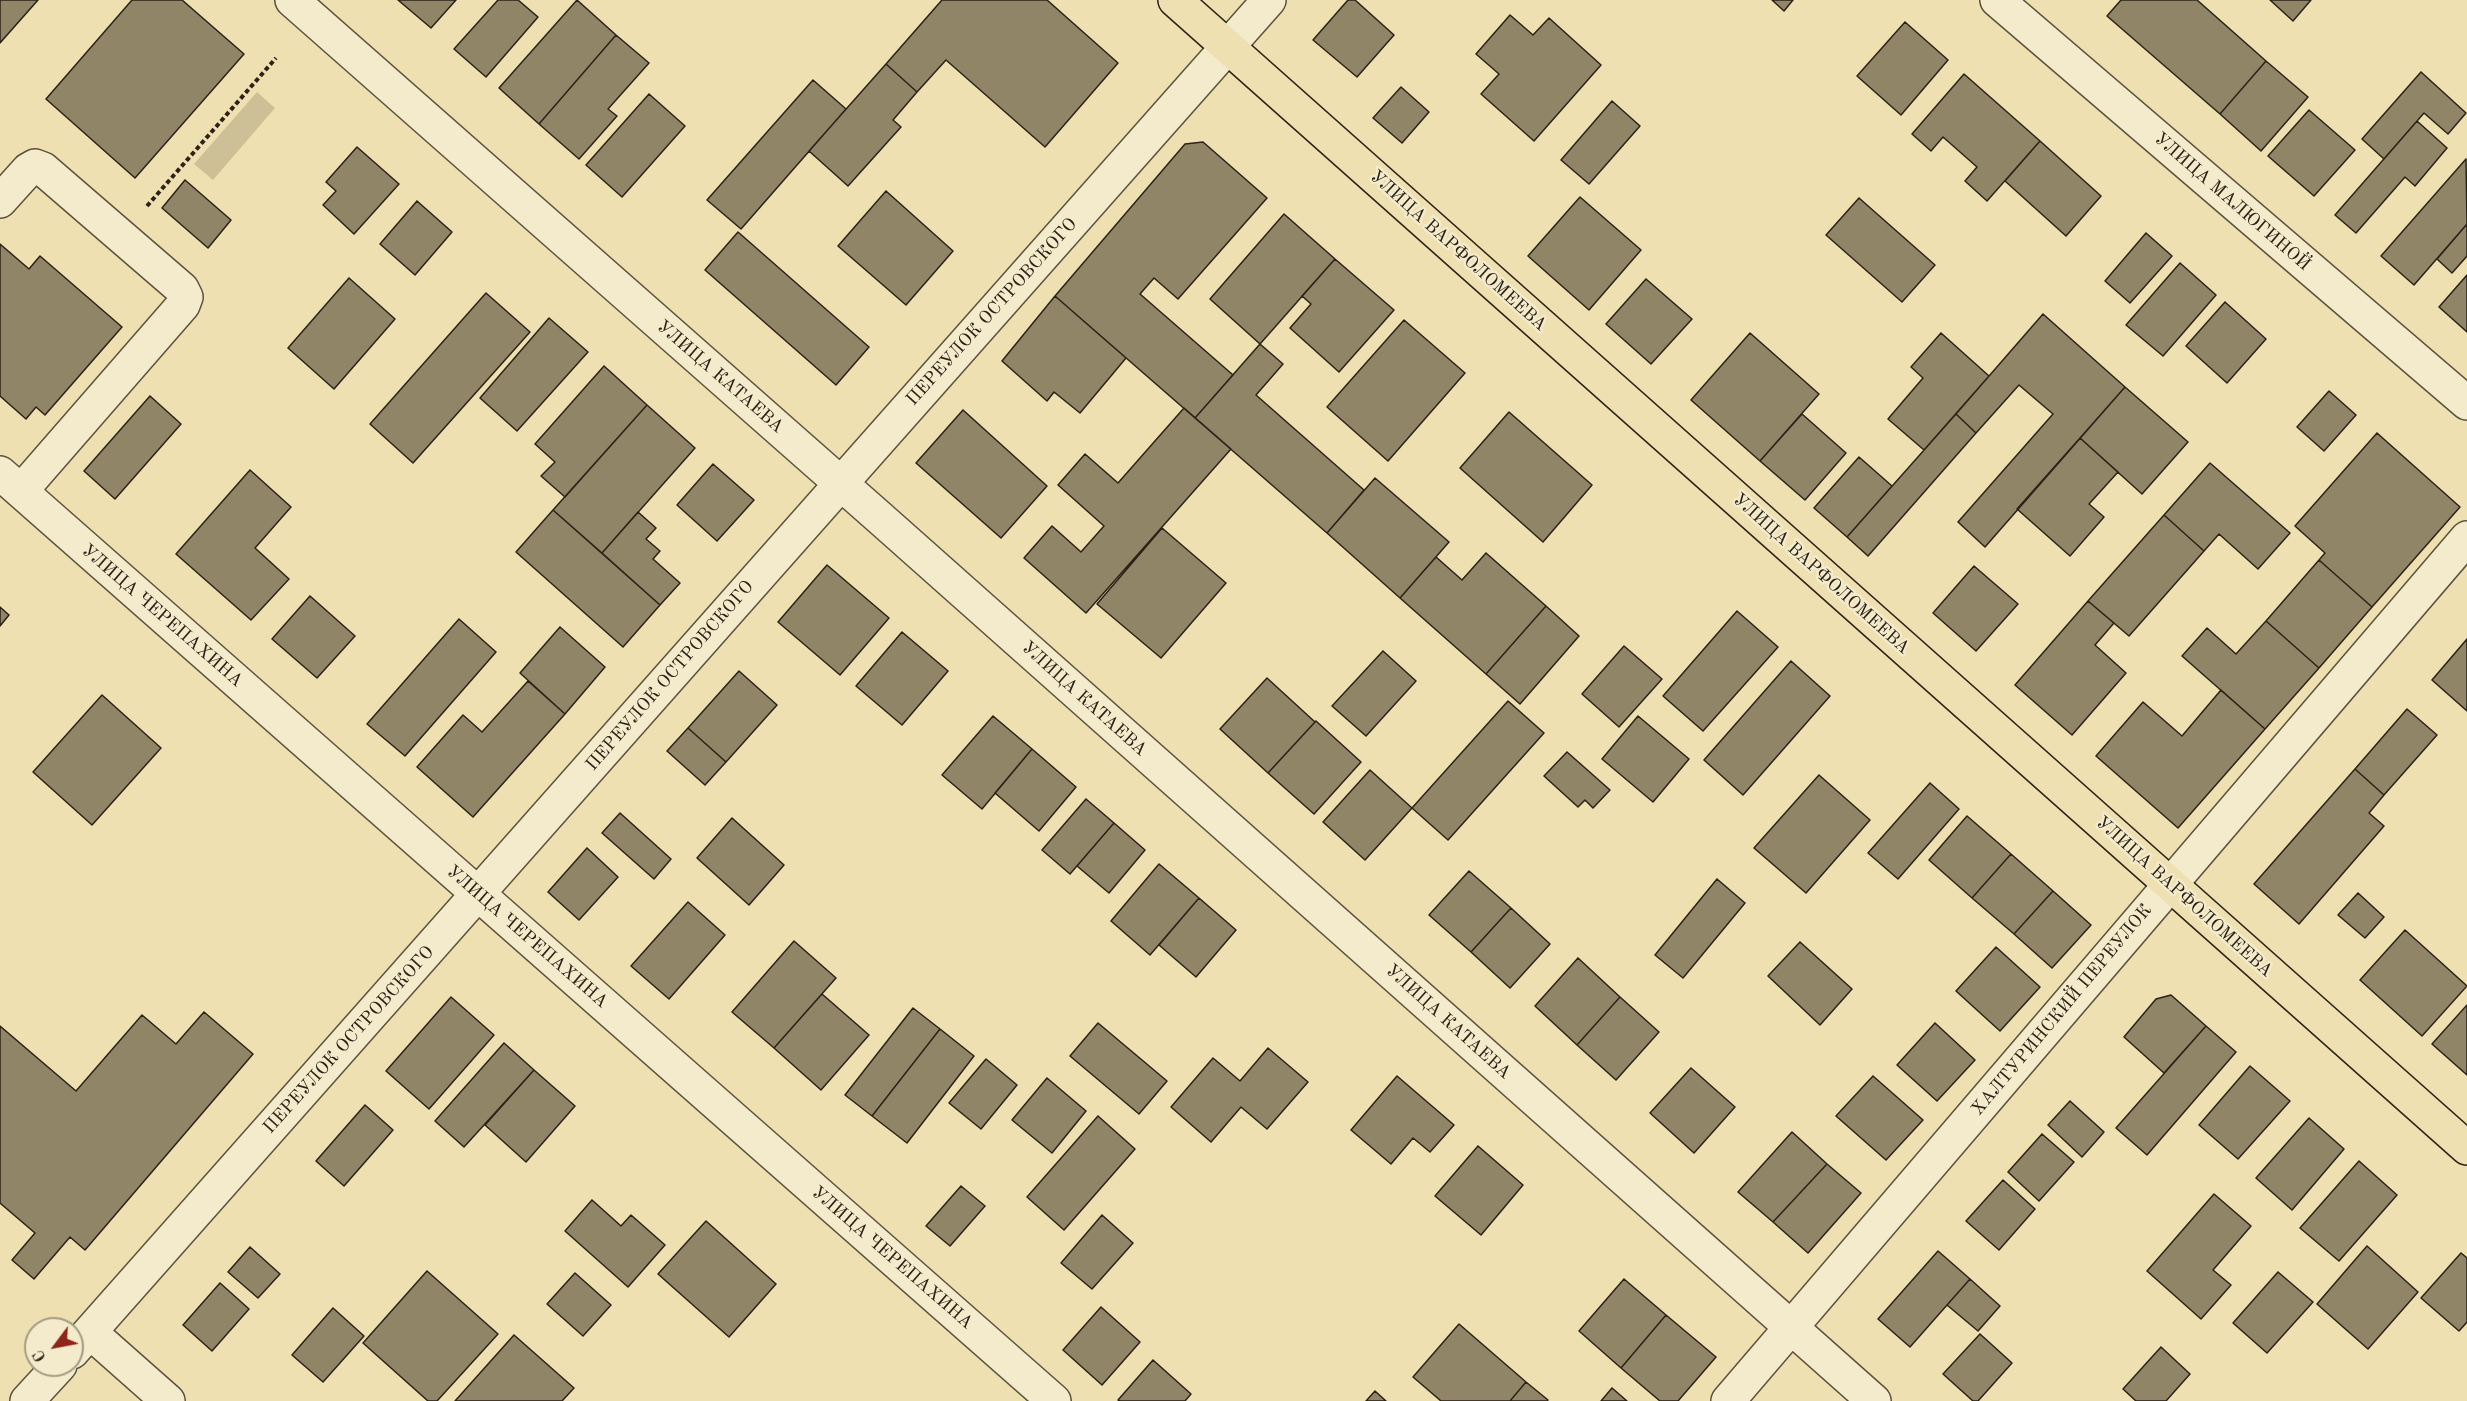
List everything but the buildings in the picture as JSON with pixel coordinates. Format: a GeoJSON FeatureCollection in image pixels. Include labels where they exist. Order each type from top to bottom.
{"type":"FeatureCollection","features":[{"type":"Feature","properties":{"kind":"main road","name":"УЛИЦА ВАРФОЛОМЕЕВА"},"geometry":{"type":"LineString","coordinates":[[1175,0],[2467,1148]]}},
{"type":"Feature","properties":{"kind":"street","name":"УЛИЦА КАТАЕВА"},"geometry":{"type":"LineString","coordinates":[[292,0],[1875,1401]]}},
{"type":"Feature","properties":{"kind":"street","name":"ПЕРЕУЛОК ОСТРОВСКОГО"},"geometry":{"type":"LineString","coordinates":[[84,1339],[1269,0]]}},
{"type":"Feature","properties":{"kind":"street","name":"УЛИЦА МАЛЮГИНОЙ"},"geometry":{"type":"LineString","coordinates":[[1997,0],[2467,403]]}},
{"type":"Feature","properties":{"kind":"street"},"geometry":{"type":"LineString","coordinates":[[0,201],[28,170],[35,166],[43,169],[182,289],[186,297],[183,305],[10,482]]}},
{"type":"Feature","properties":{"kind":"street","name":"УЛИЦА ЧЕРЕПАХИНА"},"geometry":{"type":"LineString","coordinates":[[10,482],[1054,1401]]}},
{"type":"Feature","properties":{"kind":"street","name":"ХАЛТУРИНСКИЙ ПЕРЕУЛОК"},"geometry":{"type":"LineString","coordinates":[[1728,1401],[2467,538]]}},
{"type":"Feature","properties":{"kind":"street"},"geometry":{"type":"LineString","coordinates":[[84,1344],[168,1401]]}},
{"type":"Feature","properties":{"kind":"street"},"geometry":{"type":"LineString","coordinates":[[27,1401],[49,1377]]}},
{"type":"Feature","properties":{"kind":"path"},"geometry":{"type":"LineString","coordinates":[[121,236],[276,58]]}},
{"type":"Feature","properties":{"kind":"shaded area"},"geometry":{"type":"Polygon","coordinates":[[[257,92],[275,108],[213,180],[194,164],[257,92]]]}}]}
